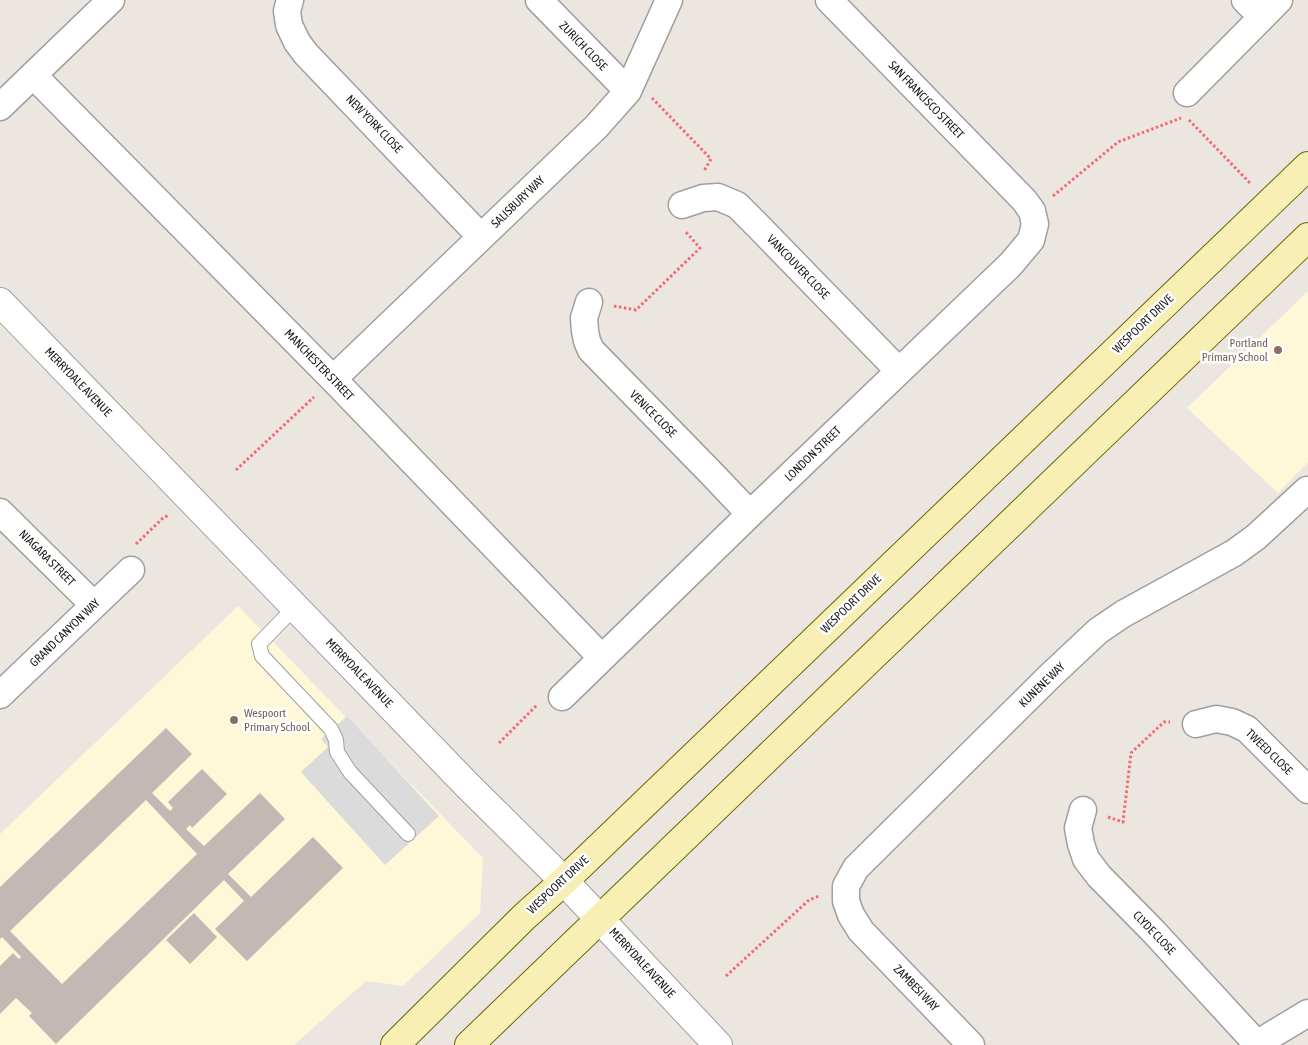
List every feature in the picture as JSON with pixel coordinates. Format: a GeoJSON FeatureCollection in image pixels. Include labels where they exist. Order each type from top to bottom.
{"type":"FeatureCollection","features":[{"type":"Feature","properties":{"kind":"main road","name":"WESPOORT DRIVE"},"geometry":{"type":"LineString","coordinates":[[395,1045],[524,917],[564,881],[1308,166]]}},
{"type":"Feature","properties":{"kind":"main road"},"geometry":{"type":"LineString","coordinates":[[469,1045],[1308,237]]}},
{"type":"Feature","properties":{"kind":"street"},"geometry":{"type":"LineString","coordinates":[[0,107],[111,0]]}},
{"type":"Feature","properties":{"kind":"street","name":"NEW YORK CLOSE"},"geometry":{"type":"LineString","coordinates":[[290,0],[287,11],[289,25],[297,42],[306,54],[481,238]]}},
{"type":"Feature","properties":{"kind":"street","name":"ZURICH CLOSE"},"geometry":{"type":"LineString","coordinates":[[539,0],[628,91]]}},
{"type":"Feature","properties":{"kind":"street","name":"SALISBURY WAY"},"geometry":{"type":"LineString","coordinates":[[333,379],[596,127],[628,91],[669,0]]}},
{"type":"Feature","properties":{"kind":"street","name":"SAN FRANCISCO STREET"},"geometry":{"type":"LineString","coordinates":[[829,0],[1028,205]]}},
{"type":"Feature","properties":{"kind":"street"},"geometry":{"type":"LineString","coordinates":[[1187,93],[1262,6]]}},
{"type":"Feature","properties":{"kind":"street","name":"MANCHESTER STREET"},"geometry":{"type":"LineString","coordinates":[[32,75],[333,379],[602,657]]}},
{"type":"Feature","properties":{"kind":"street","name":"VANCOUVER CLOSE"},"geometry":{"type":"LineString","coordinates":[[682,205],[703,198],[718,198],[737,205],[899,371]]}},
{"type":"Feature","properties":{"kind":"street","name":"LONDON STREET"},"geometry":{"type":"LineString","coordinates":[[562,697],[1011,264],[1031,240],[1036,224],[1028,205]]}},
{"type":"Feature","properties":{"kind":"street","name":"MERRYDALE AVENUE"},"geometry":{"type":"LineString","coordinates":[[0,302],[468,786],[564,881],[718,1045]]}},
{"type":"Feature","properties":{"kind":"street","name":"VENICE CLOSE"},"geometry":{"type":"LineString","coordinates":[[589,302],[584,318],[584,331],[591,350],[750,514]]}},
{"type":"Feature","properties":{"kind":"street","name":"KUNENE WAY"},"geometry":{"type":"LineString","coordinates":[[846,886],[856,868],[873,850],[1098,631],[1123,614],[1234,553],[1256,537],[1308,490]]}},
{"type":"Feature","properties":{"kind":"street","name":"NIAGARA STREET"},"geometry":{"type":"LineString","coordinates":[[0,512],[94,605]]}},
{"type":"Feature","properties":{"kind":"street","name":"GRAND CANYON WAY"},"geometry":{"type":"LineString","coordinates":[[0,695],[130,570]]}},
{"type":"Feature","properties":{"kind":"street","name":"TWEED CLOSE"},"geometry":{"type":"LineString","coordinates":[[1196,724],[1216,719],[1232,722],[1246,729],[1308,790]]}},
{"type":"Feature","properties":{"kind":"street","name":"CLYDE CLOSE"},"geometry":{"type":"LineString","coordinates":[[1083,810],[1078,828],[1086,859],[1099,876],[1154,932],[1256,1044]]}},
{"type":"Feature","properties":{"kind":"street","name":"ZAMBESI WAY"},"geometry":{"type":"LineString","coordinates":[[846,886],[846,901],[851,915],[861,931],[972,1045]]}},
{"type":"Feature","properties":{"kind":"street"},"geometry":{"type":"LineString","coordinates":[[1256,1044],[1308,1013]]}},
{"type":"Feature","properties":{"kind":"lane"},"geometry":{"type":"LineString","coordinates":[[295,607],[259,644],[262,656],[331,729],[336,740],[337,752],[350,772],[408,834]]}},
{"type":"Feature","properties":{"kind":"path"},"geometry":{"type":"LineString","coordinates":[[589,302],[636,310],[700,248],[671,216],[682,205],[712,160],[651,98],[628,91]]}},
{"type":"Feature","properties":{"kind":"path"},"geometry":{"type":"LineString","coordinates":[[1028,205],[1062,189],[1118,142],[1186,116],[1250,183]]}},
{"type":"Feature","properties":{"kind":"path"},"geometry":{"type":"LineString","coordinates":[[236,470],[333,379]]}},
{"type":"Feature","properties":{"kind":"path"},"geometry":{"type":"LineString","coordinates":[[130,570],[126,554],[163,518],[173,513]]}},
{"type":"Feature","properties":{"kind":"path"},"geometry":{"type":"LineString","coordinates":[[499,743],[550,693],[562,697]]}},
{"type":"Feature","properties":{"kind":"path"},"geometry":{"type":"LineString","coordinates":[[1083,810],[1123,822],[1131,753],[1164,722],[1196,724]]}},
{"type":"Feature","properties":{"kind":"path"},"geometry":{"type":"LineString","coordinates":[[726,976],[809,900],[846,886]]}},
{"type":"Feature","properties":{"kind":"shaded area","name":"Portland Primary School"},"geometry":{"type":"Polygon","coordinates":[[[1308,291],[1308,462],[1278,493],[1187,408],[1308,291]]]}},
{"type":"Feature","properties":{"kind":"shaded area","name":"Wespoort Primary School"},"geometry":{"type":"Polygon","coordinates":[[[238,606],[483,858],[480,913],[403,986],[366,981],[294,1045],[0,1045],[0,834],[238,606]]]}},
{"type":"Feature","properties":{"kind":"shaded area"},"geometry":{"type":"Polygon","coordinates":[[[347,716],[439,816],[385,865],[301,772],[328,747],[321,739],[347,716]]]}},
{"type":"Feature","properties":{"kind":"building"},"geometry":{"type":"Polygon","coordinates":[[[166,728],[192,754],[152,793],[170,811],[173,808],[168,802],[202,769],[227,794],[192,828],[190,825],[186,829],[204,846],[260,793],[285,819],[228,874],[251,897],[313,837],[343,868],[247,961],[215,929],[244,901],[224,880],[56,1044],[29,1016],[32,1013],[16,998],[0,1014],[0,966],[13,953],[19,959],[21,957],[2,937],[0,939],[0,887],[166,728]],[[146,800],[10,931],[62,984],[197,854],[146,800]]]}},
{"type":"Feature","properties":{"kind":"building"},"geometry":{"type":"Polygon","coordinates":[[[194,913],[217,937],[190,964],[166,940],[194,913]]]}},
{"type":"Feature","properties":{"kind":"place","name":"Portland Primary School"},"geometry":{"type":"Point","coordinates":[1278,350]}},
{"type":"Feature","properties":{"kind":"place","name":"Wespoort Primary School"},"geometry":{"type":"Point","coordinates":[234,720]}}]}
